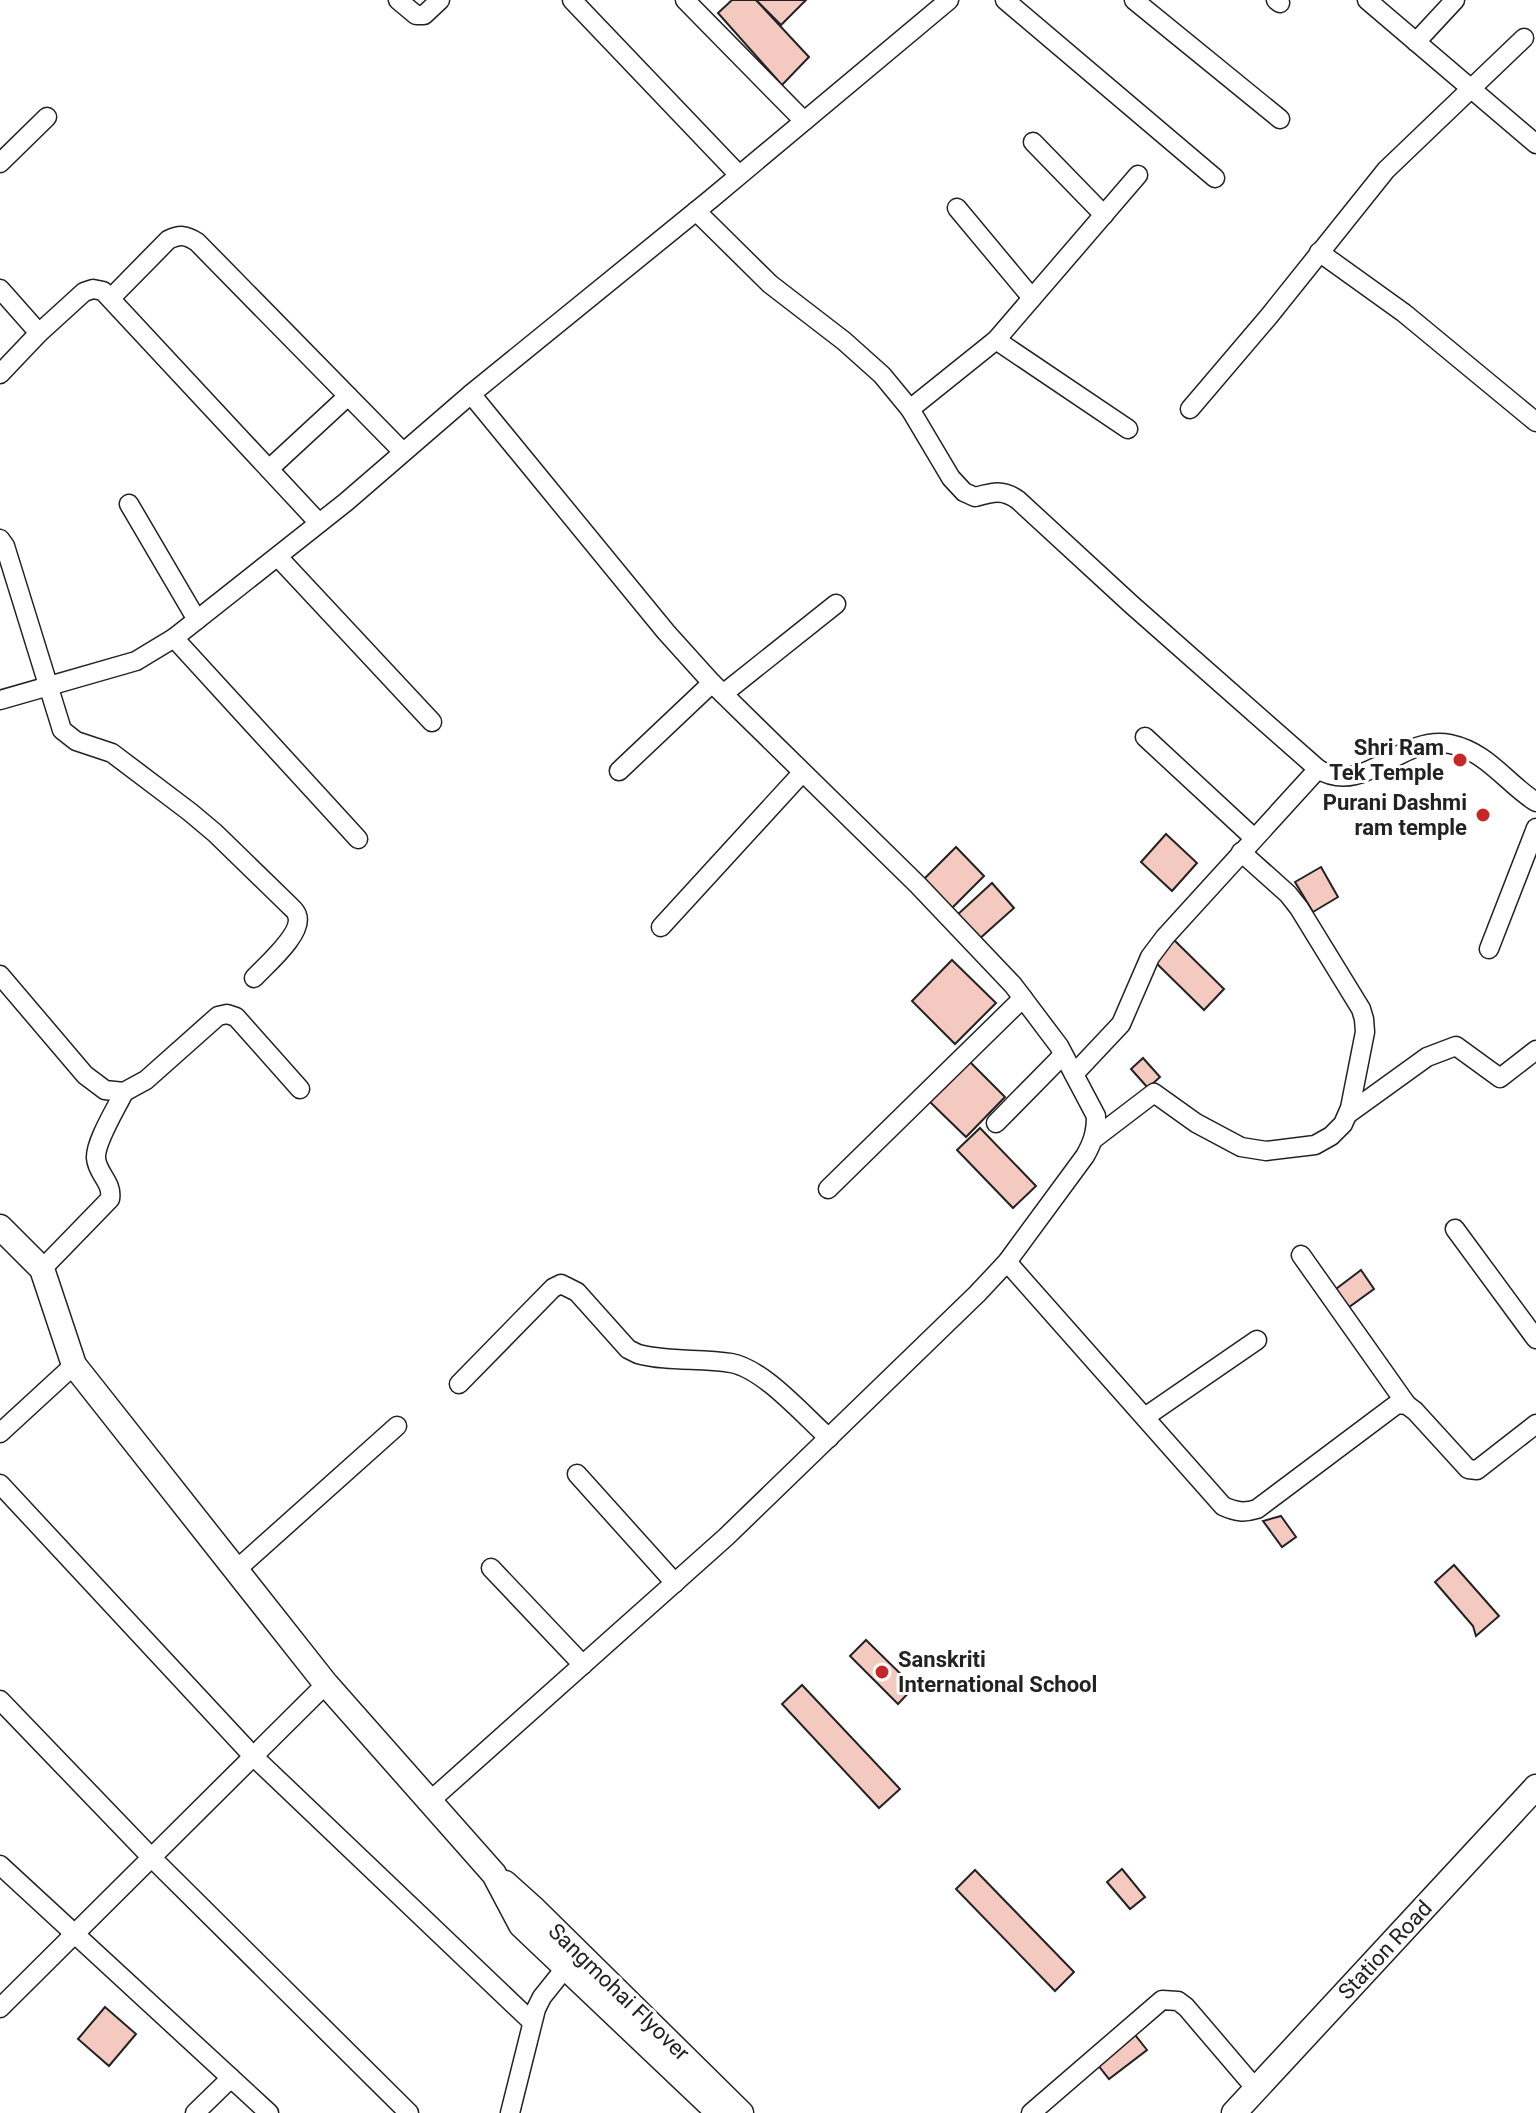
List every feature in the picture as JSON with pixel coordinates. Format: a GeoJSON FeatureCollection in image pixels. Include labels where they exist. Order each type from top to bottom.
{"type":"FeatureCollection","features":[{"type":"Feature","properties":{"kind":"main road"},"geometry":{"type":"LineString","coordinates":[[0,1227],[42,1269],[74,1365],[326,1684],[494,1874],[521,1925],[719,2113]]}},
{"type":"Feature","properties":{"kind":"main road","name":"Station Road"},"geometry":{"type":"LineString","coordinates":[[1234,2113],[1536,1787]]}},
{"type":"Feature","properties":{"kind":"main road","name":"Sangmohai Flyover"},"geometry":{"type":"LineString","coordinates":[[494,1874],[535,1910],[741,2113]]}},
{"type":"Feature","properties":{"kind":"street"},"geometry":{"type":"LineString","coordinates":[[398,0],[416,15],[424,15],[440,0]]}},
{"type":"Feature","properties":{"kind":"street"},"geometry":{"type":"LineString","coordinates":[[572,0],[739,175]]}},
{"type":"Feature","properties":{"kind":"street"},"geometry":{"type":"LineString","coordinates":[[685,0],[804,121]]}},
{"type":"Feature","properties":{"kind":"street"},"geometry":{"type":"LineString","coordinates":[[0,700],[136,661],[174,638],[278,557],[949,0]]}},
{"type":"Feature","properties":{"kind":"street"},"geometry":{"type":"LineString","coordinates":[[1005,0],[1215,178]]}},
{"type":"Feature","properties":{"kind":"street"},"geometry":{"type":"LineString","coordinates":[[1134,0],[1280,119]]}},
{"type":"Feature","properties":{"kind":"street"},"geometry":{"type":"LineString","coordinates":[[1367,0],[1536,144]]}},
{"type":"Feature","properties":{"kind":"street"},"geometry":{"type":"LineString","coordinates":[[1416,42],[1455,0]]}},
{"type":"Feature","properties":{"kind":"street"},"geometry":{"type":"LineString","coordinates":[[1190,409],[1386,170],[1524,38]]}},
{"type":"Feature","properties":{"kind":"street"},"geometry":{"type":"LineString","coordinates":[[0,163],[47,117]]}},
{"type":"Feature","properties":{"kind":"street"},"geometry":{"type":"LineString","coordinates":[[1033,142],[1104,215]]}},
{"type":"Feature","properties":{"kind":"street"},"geometry":{"type":"LineString","coordinates":[[910,409],[996,340],[1138,175]]}},
{"type":"Feature","properties":{"kind":"street"},"geometry":{"type":"LineString","coordinates":[[957,208],[1032,298]]}},
{"type":"Feature","properties":{"kind":"street"},"geometry":{"type":"LineString","coordinates":[[696,211],[790,301],[864,357],[910,409],[951,478],[964,492],[975,497],[1007,492],[1018,500],[1318,769],[1343,778],[1358,777],[1406,750],[1428,744],[1449,744],[1489,761],[1536,802]]}},
{"type":"Feature","properties":{"kind":"street"},"geometry":{"type":"LineString","coordinates":[[111,298],[168,240],[177,235],[186,235],[197,242],[403,452]]}},
{"type":"Feature","properties":{"kind":"street"},"geometry":{"type":"LineString","coordinates":[[1319,252],[1404,313],[1536,422]]}},
{"type":"Feature","properties":{"kind":"street"},"geometry":{"type":"LineString","coordinates":[[0,289],[39,333]]}},
{"type":"Feature","properties":{"kind":"street"},"geometry":{"type":"LineString","coordinates":[[0,374],[84,292],[93,289],[103,291],[319,523]]}},
{"type":"Feature","properties":{"kind":"street"},"geometry":{"type":"LineString","coordinates":[[996,340],[1128,429]]}},
{"type":"Feature","properties":{"kind":"street"},"geometry":{"type":"LineString","coordinates":[[471,394],[666,632],[802,773],[918,885],[1023,998],[1063,1055],[1096,1116],[1095,1138]]}},
{"type":"Feature","properties":{"kind":"street"},"geometry":{"type":"LineString","coordinates":[[269,469],[348,396]]}},
{"type":"Feature","properties":{"kind":"street"},"geometry":{"type":"LineString","coordinates":[[129,504],[197,620]]}},
{"type":"Feature","properties":{"kind":"street"},"geometry":{"type":"LineString","coordinates":[[0,539],[5,546],[62,730],[68,737],[112,753],[190,812],[298,916],[292,937],[254,978]]}},
{"type":"Feature","properties":{"kind":"street"},"geometry":{"type":"LineString","coordinates":[[278,557],[432,722]]}},
{"type":"Feature","properties":{"kind":"street"},"geometry":{"type":"LineString","coordinates":[[619,771],[718,688],[836,604]]}},
{"type":"Feature","properties":{"kind":"street"},"geometry":{"type":"LineString","coordinates":[[174,638],[358,839]]}},
{"type":"Feature","properties":{"kind":"street"},"geometry":{"type":"LineString","coordinates":[[430,1801],[726,1537],[829,1438],[1007,1262],[1095,1138],[1154,1093],[1196,1123],[1241,1147],[1266,1151],[1315,1145],[1343,1124],[1348,1114],[1365,1032],[1361,1009],[1288,894],[1248,845],[1145,737]]}},
{"type":"Feature","properties":{"kind":"street"},"geometry":{"type":"LineString","coordinates":[[1074,1074],[1121,1024],[1152,953],[1318,769]]}},
{"type":"Feature","properties":{"kind":"street"},"geometry":{"type":"LineString","coordinates":[[661,927],[802,773]]}},
{"type":"Feature","properties":{"kind":"street"},"geometry":{"type":"LineString","coordinates":[[1489,949],[1536,828]]}},
{"type":"Feature","properties":{"kind":"street"},"geometry":{"type":"LineString","coordinates":[[0,975],[85,1075],[105,1090],[124,1092],[146,1080],[218,1016],[227,1014],[236,1017],[300,1089]]}},
{"type":"Feature","properties":{"kind":"street"},"geometry":{"type":"LineString","coordinates":[[828,1189],[1023,998]]}},
{"type":"Feature","properties":{"kind":"street"},"geometry":{"type":"LineString","coordinates":[[1348,1114],[1427,1057],[1456,1046],[1500,1078],[1536,1050]]}},
{"type":"Feature","properties":{"kind":"street"},"geometry":{"type":"LineString","coordinates":[[996,1123],[1063,1055]]}},
{"type":"Feature","properties":{"kind":"street"},"geometry":{"type":"LineString","coordinates":[[42,1269],[110,1199],[112,1189],[96,1159],[97,1149],[124,1092]]}},
{"type":"Feature","properties":{"kind":"street"},"geometry":{"type":"LineString","coordinates":[[1455,1229],[1536,1339]]}},
{"type":"Feature","properties":{"kind":"street"},"geometry":{"type":"LineString","coordinates":[[1301,1255],[1407,1405],[1468,1469],[1477,1470],[1536,1424]]}},
{"type":"Feature","properties":{"kind":"street"},"geometry":{"type":"LineString","coordinates":[[1007,1262],[1223,1506],[1235,1512],[1246,1513],[1257,1509],[1389,1407],[1407,1405]]}},
{"type":"Feature","properties":{"kind":"street"},"geometry":{"type":"LineString","coordinates":[[459,1384],[553,1288],[561,1284],[577,1292],[628,1349],[648,1357],[731,1363],[746,1368],[829,1438]]}},
{"type":"Feature","properties":{"kind":"street"},"geometry":{"type":"LineString","coordinates":[[1145,1417],[1257,1340]]}},
{"type":"Feature","properties":{"kind":"street"},"geometry":{"type":"LineString","coordinates":[[0,1433],[74,1365]]}},
{"type":"Feature","properties":{"kind":"street"},"geometry":{"type":"LineString","coordinates":[[236,1570],[397,1426]]}},
{"type":"Feature","properties":{"kind":"street"},"geometry":{"type":"LineString","coordinates":[[577,1474],[675,1583]]}},
{"type":"Feature","properties":{"kind":"street"},"geometry":{"type":"LineString","coordinates":[[0,1484],[253,1756],[531,2021]]}},
{"type":"Feature","properties":{"kind":"street"},"geometry":{"type":"LineString","coordinates":[[491,1568],[583,1665]]}},
{"type":"Feature","properties":{"kind":"street"},"geometry":{"type":"LineString","coordinates":[[0,2008],[326,1684]]}},
{"type":"Feature","properties":{"kind":"street"},"geometry":{"type":"LineString","coordinates":[[0,1700],[151,1857],[409,2113]]}},
{"type":"Feature","properties":{"kind":"street"},"geometry":{"type":"LineString","coordinates":[[0,1865],[269,2113]]}},
{"type":"Feature","properties":{"kind":"street"},"geometry":{"type":"LineString","coordinates":[[513,2111],[531,2021],[542,1997],[566,1967]]}},
{"type":"Feature","properties":{"kind":"street"},"geometry":{"type":"LineString","coordinates":[[1031,2113],[1162,2000],[1170,1999],[1186,2007],[1256,2089]]}},
{"type":"Feature","properties":{"kind":"street"},"geometry":{"type":"LineString","coordinates":[[195,2113],[231,2078]]}},
{"type":"Feature","properties":{"kind":"building"},"geometry":{"type":"Polygon","coordinates":[[[732,0],[756,0],[809,57],[782,85],[718,13],[732,0]]]}},
{"type":"Feature","properties":{"kind":"building"},"geometry":{"type":"Polygon","coordinates":[[[756,0],[806,0],[781,25],[756,0]]]}},
{"type":"Feature","properties":{"kind":"building"},"geometry":{"type":"Polygon","coordinates":[[[1166,834],[1197,863],[1172,891],[1141,862],[1166,834]]]}},
{"type":"Feature","properties":{"kind":"building"},"geometry":{"type":"Polygon","coordinates":[[[956,847],[984,876],[947,913],[918,885],[956,847]]]}},
{"type":"Feature","properties":{"kind":"building"},"geometry":{"type":"Polygon","coordinates":[[[1321,867],[1338,897],[1313,912],[1295,882],[1321,867]]]}},
{"type":"Feature","properties":{"kind":"building"},"geometry":{"type":"Polygon","coordinates":[[[992,883],[1014,908],[978,940],[956,916],[992,883]]]}},
{"type":"Feature","properties":{"kind":"building"},"geometry":{"type":"Polygon","coordinates":[[[1170,936],[1224,989],[1204,1010],[1150,957],[1170,936]]]}},
{"type":"Feature","properties":{"kind":"building"},"geometry":{"type":"Polygon","coordinates":[[[952,960],[996,1003],[955,1044],[912,1001],[952,960]]]}},
{"type":"Feature","properties":{"kind":"building"},"geometry":{"type":"Polygon","coordinates":[[[1143,1058],[1160,1077],[1148,1088],[1131,1069],[1143,1058]]]}},
{"type":"Feature","properties":{"kind":"building"},"geometry":{"type":"Polygon","coordinates":[[[970,1062],[1005,1097],[966,1137],[930,1102],[970,1062]]]}},
{"type":"Feature","properties":{"kind":"building"},"geometry":{"type":"Polygon","coordinates":[[[980,1128],[1036,1186],[1013,1208],[957,1150],[980,1128]]]}},
{"type":"Feature","properties":{"kind":"building"},"geometry":{"type":"Polygon","coordinates":[[[1361,1270],[1374,1289],[1345,1310],[1332,1292],[1361,1270]]]}},
{"type":"Feature","properties":{"kind":"building"},"geometry":{"type":"Polygon","coordinates":[[[1281,1516],[1296,1537],[1282,1547],[1263,1521],[1281,1516]]]}},
{"type":"Feature","properties":{"kind":"building"},"geometry":{"type":"Polygon","coordinates":[[[1454,1565],[1499,1616],[1476,1636],[1473,1626],[1435,1582],[1454,1565]]]}},
{"type":"Feature","properties":{"kind":"building","name":"Sanskriti International School"},"geometry":{"type":"Polygon","coordinates":[[[866,1640],[914,1687],[898,1704],[850,1656],[866,1640]]]}},
{"type":"Feature","properties":{"kind":"building"},"geometry":{"type":"Polygon","coordinates":[[[802,1685],[900,1789],[879,1808],[782,1704],[802,1685]]]}},
{"type":"Feature","properties":{"kind":"building"},"geometry":{"type":"Polygon","coordinates":[[[1122,1869],[1145,1897],[1130,1909],[1107,1882],[1122,1869]]]}},
{"type":"Feature","properties":{"kind":"building"},"geometry":{"type":"Polygon","coordinates":[[[975,1870],[1074,1972],[1055,1991],[956,1889],[975,1870]]]}},
{"type":"Feature","properties":{"kind":"building"},"geometry":{"type":"Polygon","coordinates":[[[105,2007],[136,2034],[109,2066],[78,2039],[105,2007]]]}},
{"type":"Feature","properties":{"kind":"building"},"geometry":{"type":"Polygon","coordinates":[[[1132,2031],[1147,2050],[1109,2079],[1094,2060],[1132,2031]]]}},
{"type":"Feature","properties":{"kind":"place","name":"Shri Ram Tek Temple"},"geometry":{"type":"Point","coordinates":[1460,760]}},
{"type":"Feature","properties":{"kind":"place","name":"Purani Dashmi ram temple"},"geometry":{"type":"Point","coordinates":[1483,815]}},
{"type":"Feature","properties":{"kind":"place","name":"Sanskriti International School"},"geometry":{"type":"Point","coordinates":[882,1672]}}]}
